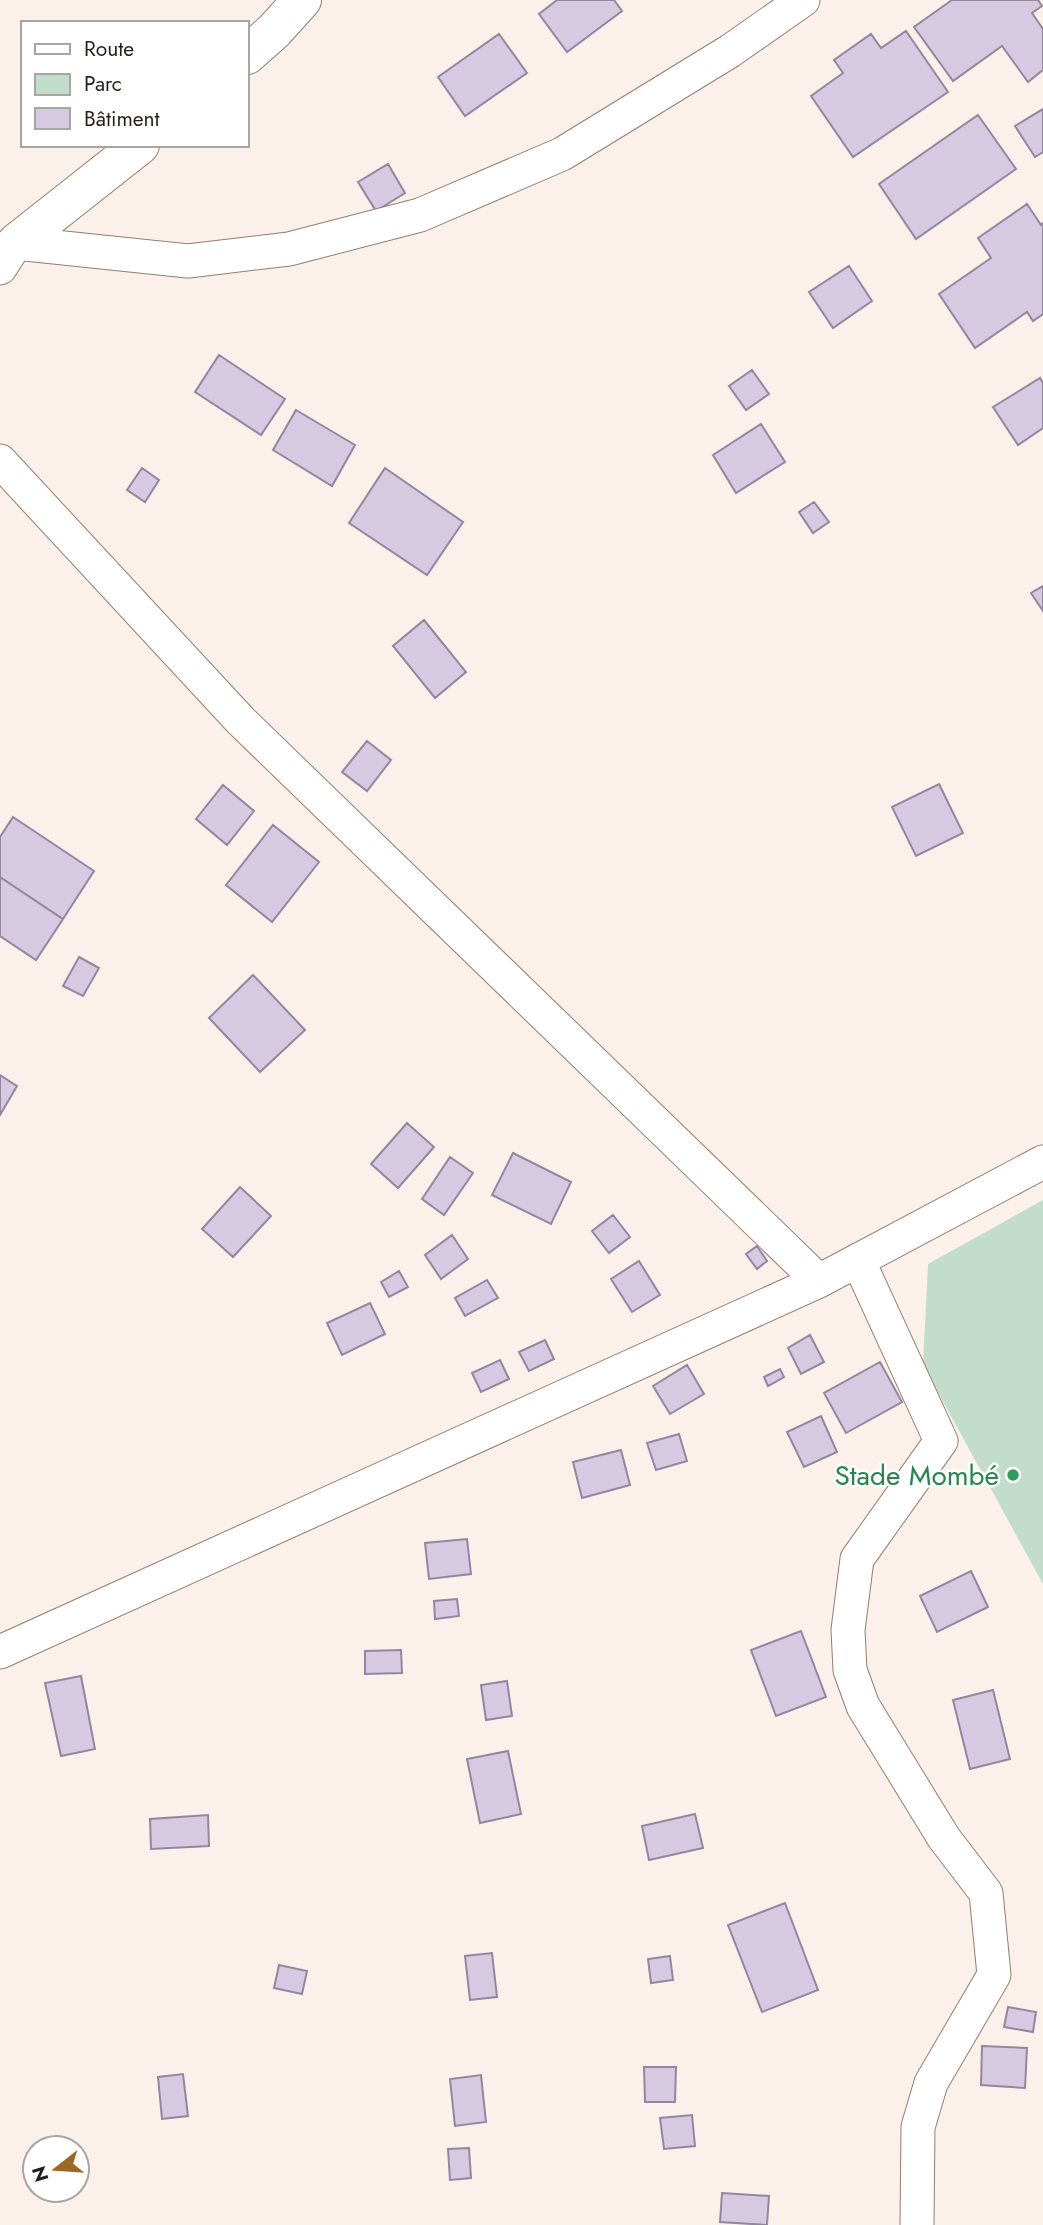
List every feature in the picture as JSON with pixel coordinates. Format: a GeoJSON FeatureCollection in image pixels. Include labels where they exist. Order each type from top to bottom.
{"type":"FeatureCollection","features":[{"type":"Feature","properties":{"kind":"street"},"geometry":{"type":"LineString","coordinates":[[248,54],[302,0]]}},
{"type":"Feature","properties":{"kind":"street"},"geometry":{"type":"LineString","coordinates":[[8,255],[188,261],[289,249],[420,215],[562,154],[730,51],[803,0]]}},
{"type":"Feature","properties":{"kind":"street"},"geometry":{"type":"LineString","coordinates":[[8,255],[138,147]]}},
{"type":"Feature","properties":{"kind":"street"},"geometry":{"type":"LineString","coordinates":[[0,461],[241,721],[819,1281]]}},
{"type":"Feature","properties":{"kind":"street"},"geometry":{"type":"LineString","coordinates":[[0,1652],[819,1281],[1043,1161]]}},
{"type":"Feature","properties":{"kind":"street"},"geometry":{"type":"LineString","coordinates":[[858,1260],[941,1441],[857,1559],[848,1630],[850,1670],[863,1706],[944,1838],[986,1893],[994,1975],[931,2083],[918,2126],[917,2225]]}},
{"type":"Feature","properties":{"kind":"green space","name":"Stade Mombé"},"geometry":{"type":"Polygon","coordinates":[[[1043,1200],[1043,1584],[923,1365],[928,1264],[1043,1200]]]}},
{"type":"Feature","properties":{"kind":"building"},"geometry":{"type":"Polygon","coordinates":[[[557,0],[614,0],[622,11],[567,52],[539,14],[557,0]]]}},
{"type":"Feature","properties":{"kind":"building"},"geometry":{"type":"Polygon","coordinates":[[[952,0],[1038,0],[1042,6],[1032,13],[1043,29],[1043,70],[1028,82],[1002,46],[953,81],[914,27],[952,0]]]}},
{"type":"Feature","properties":{"kind":"building"},"geometry":{"type":"Polygon","coordinates":[[[906,31],[948,92],[853,157],[811,96],[843,73],[834,60],[871,34],[881,48],[906,31]]]}},
{"type":"Feature","properties":{"kind":"building"},"geometry":{"type":"Polygon","coordinates":[[[499,34],[527,73],[465,116],[438,77],[499,34]]]}},
{"type":"Feature","properties":{"kind":"building"},"geometry":{"type":"Polygon","coordinates":[[[1043,109],[1043,152],[1035,157],[1015,126],[1043,109]]]}},
{"type":"Feature","properties":{"kind":"building"},"geometry":{"type":"Polygon","coordinates":[[[978,115],[1016,169],[916,239],[879,184],[978,115]]]}},
{"type":"Feature","properties":{"kind":"building"},"geometry":{"type":"Polygon","coordinates":[[[388,164],[405,193],[376,211],[358,182],[388,164]]]}},
{"type":"Feature","properties":{"kind":"building"},"geometry":{"type":"Polygon","coordinates":[[[1027,204],[1041,225],[1043,223],[1043,314],[1033,321],[1027,312],[975,348],[939,294],[991,258],[978,238],[1027,204]]]}},
{"type":"Feature","properties":{"kind":"building"},"geometry":{"type":"Polygon","coordinates":[[[849,266],[872,301],[833,328],[809,292],[849,266]]]}},
{"type":"Feature","properties":{"kind":"building"},"geometry":{"type":"Polygon","coordinates":[[[219,355],[285,399],[261,435],[195,392],[219,355]]]}},
{"type":"Feature","properties":{"kind":"building"},"geometry":{"type":"Polygon","coordinates":[[[752,370],[769,394],[746,410],[729,386],[752,370]]]}},
{"type":"Feature","properties":{"kind":"building"},"geometry":{"type":"Polygon","coordinates":[[[1040,378],[1043,383],[1043,428],[1018,445],[993,407],[1040,378]]]}},
{"type":"Feature","properties":{"kind":"building"},"geometry":{"type":"Polygon","coordinates":[[[296,410],[355,445],[332,486],[273,450],[296,410]]]}},
{"type":"Feature","properties":{"kind":"building"},"geometry":{"type":"Polygon","coordinates":[[[761,424],[785,462],[736,493],[713,455],[761,424]]]}},
{"type":"Feature","properties":{"kind":"building"},"geometry":{"type":"Polygon","coordinates":[[[142,468],[159,480],[145,502],[127,490],[142,468]]]}},
{"type":"Feature","properties":{"kind":"building"},"geometry":{"type":"Polygon","coordinates":[[[385,468],[463,522],[427,575],[349,523],[385,468]]]}},
{"type":"Feature","properties":{"kind":"building"},"geometry":{"type":"Polygon","coordinates":[[[814,502],[829,522],[813,533],[799,512],[814,502]]]}},
{"type":"Feature","properties":{"kind":"building"},"geometry":{"type":"Polygon","coordinates":[[[1043,586],[1043,611],[1031,593],[1043,586]]]}},
{"type":"Feature","properties":{"kind":"building"},"geometry":{"type":"Polygon","coordinates":[[[424,620],[466,672],[435,698],[393,646],[424,620]]]}},
{"type":"Feature","properties":{"kind":"building"},"geometry":{"type":"Polygon","coordinates":[[[367,741],[391,760],[367,791],[342,772],[367,741]]]}},
{"type":"Feature","properties":{"kind":"building"},"geometry":{"type":"Polygon","coordinates":[[[939,784],[963,833],[916,856],[892,807],[939,784]]]}},
{"type":"Feature","properties":{"kind":"building"},"geometry":{"type":"Polygon","coordinates":[[[223,785],[254,811],[227,845],[196,819],[223,785]]]}},
{"type":"Feature","properties":{"kind":"building"},"geometry":{"type":"Polygon","coordinates":[[[13,817],[94,871],[63,919],[0,877],[0,837],[13,817]]]}},
{"type":"Feature","properties":{"kind":"building"},"geometry":{"type":"Polygon","coordinates":[[[273,825],[319,862],[272,922],[226,885],[273,825]]]}},
{"type":"Feature","properties":{"kind":"building"},"geometry":{"type":"Polygon","coordinates":[[[0,877],[63,919],[36,960],[0,936],[0,877]]]}},
{"type":"Feature","properties":{"kind":"building"},"geometry":{"type":"Polygon","coordinates":[[[79,957],[99,968],[83,996],[63,986],[79,957]]]}},
{"type":"Feature","properties":{"kind":"building"},"geometry":{"type":"Polygon","coordinates":[[[253,975],[305,1030],[260,1072],[209,1018],[253,975]]]}},
{"type":"Feature","properties":{"kind":"building"},"geometry":{"type":"Polygon","coordinates":[[[0,1075],[17,1086],[0,1115],[0,1075]]]}},
{"type":"Feature","properties":{"kind":"building"},"geometry":{"type":"Polygon","coordinates":[[[407,1123],[434,1147],[398,1188],[371,1164],[407,1123]]]}},
{"type":"Feature","properties":{"kind":"building"},"geometry":{"type":"Polygon","coordinates":[[[513,1153],[571,1182],[551,1224],[492,1195],[513,1153]]]}},
{"type":"Feature","properties":{"kind":"building"},"geometry":{"type":"Polygon","coordinates":[[[450,1157],[473,1173],[444,1215],[422,1199],[450,1157]]]}},
{"type":"Feature","properties":{"kind":"building"},"geometry":{"type":"Polygon","coordinates":[[[240,1187],[271,1216],[233,1257],[202,1229],[240,1187]]]}},
{"type":"Feature","properties":{"kind":"building"},"geometry":{"type":"Polygon","coordinates":[[[613,1215],[630,1237],[609,1253],[592,1231],[613,1215]]]}},
{"type":"Feature","properties":{"kind":"building"},"geometry":{"type":"Polygon","coordinates":[[[452,1235],[468,1259],[441,1279],[425,1255],[452,1235]]]}},
{"type":"Feature","properties":{"kind":"building"},"geometry":{"type":"Polygon","coordinates":[[[757,1246],[767,1261],[757,1269],[746,1254],[757,1246]]]}},
{"type":"Feature","properties":{"kind":"building"},"geometry":{"type":"Polygon","coordinates":[[[639,1261],[660,1295],[632,1312],[611,1279],[639,1261]]]}},
{"type":"Feature","properties":{"kind":"building"},"geometry":{"type":"Polygon","coordinates":[[[399,1271],[408,1287],[389,1297],[381,1282],[399,1271]]]}},
{"type":"Feature","properties":{"kind":"building"},"geometry":{"type":"Polygon","coordinates":[[[487,1280],[498,1298],[465,1316],[455,1298],[487,1280]]]}},
{"type":"Feature","properties":{"kind":"building"},"geometry":{"type":"Polygon","coordinates":[[[370,1303],[385,1334],[342,1355],[327,1323],[370,1303]]]}},
{"type":"Feature","properties":{"kind":"building"},"geometry":{"type":"Polygon","coordinates":[[[810,1335],[824,1362],[801,1374],[788,1348],[810,1335]]]}},
{"type":"Feature","properties":{"kind":"building"},"geometry":{"type":"Polygon","coordinates":[[[545,1340],[554,1359],[529,1371],[519,1352],[545,1340]]]}},
{"type":"Feature","properties":{"kind":"building"},"geometry":{"type":"Polygon","coordinates":[[[500,1360],[509,1379],[481,1392],[472,1373],[500,1360]]]}},
{"type":"Feature","properties":{"kind":"building"},"geometry":{"type":"Polygon","coordinates":[[[880,1362],[902,1402],[846,1433],[824,1393],[880,1362]]]}},
{"type":"Feature","properties":{"kind":"building"},"geometry":{"type":"Polygon","coordinates":[[[687,1365],[704,1394],[670,1414],[653,1386],[687,1365]]]}},
{"type":"Feature","properties":{"kind":"building"},"geometry":{"type":"Polygon","coordinates":[[[780,1369],[784,1377],[768,1386],[764,1377],[780,1369]]]}},
{"type":"Feature","properties":{"kind":"building"},"geometry":{"type":"Polygon","coordinates":[[[821,1416],[837,1452],[804,1467],[787,1432],[821,1416]]]}},
{"type":"Feature","properties":{"kind":"building"},"geometry":{"type":"Polygon","coordinates":[[[679,1434],[687,1461],[656,1470],[647,1443],[679,1434]]]}},
{"type":"Feature","properties":{"kind":"building"},"geometry":{"type":"Polygon","coordinates":[[[621,1450],[630,1485],[582,1498],[573,1462],[621,1450]]]}},
{"type":"Feature","properties":{"kind":"building"},"geometry":{"type":"Polygon","coordinates":[[[467,1539],[471,1574],[429,1579],[425,1543],[467,1539]]]}},
{"type":"Feature","properties":{"kind":"building"},"geometry":{"type":"Polygon","coordinates":[[[971,1571],[988,1607],[937,1632],[920,1596],[971,1571]]]}},
{"type":"Feature","properties":{"kind":"building"},"geometry":{"type":"Polygon","coordinates":[[[457,1599],[459,1616],[435,1619],[434,1601],[457,1599]]]}},
{"type":"Feature","properties":{"kind":"building"},"geometry":{"type":"Polygon","coordinates":[[[801,1631],[826,1697],[776,1716],[751,1650],[801,1631]]]}},
{"type":"Feature","properties":{"kind":"building"},"geometry":{"type":"Polygon","coordinates":[[[401,1650],[402,1673],[365,1674],[365,1651],[401,1650]]]}},
{"type":"Feature","properties":{"kind":"building"},"geometry":{"type":"Polygon","coordinates":[[[81,1676],[95,1749],[61,1756],[45,1683],[81,1676]]]}},
{"type":"Feature","properties":{"kind":"building"},"geometry":{"type":"Polygon","coordinates":[[[507,1681],[512,1716],[486,1720],[481,1685],[507,1681]]]}},
{"type":"Feature","properties":{"kind":"building"},"geometry":{"type":"Polygon","coordinates":[[[993,1690],[1010,1759],[970,1769],[953,1700],[993,1690]]]}},
{"type":"Feature","properties":{"kind":"building"},"geometry":{"type":"Polygon","coordinates":[[[508,1751],[521,1814],[480,1823],[467,1759],[508,1751]]]}},
{"type":"Feature","properties":{"kind":"building"},"geometry":{"type":"Polygon","coordinates":[[[695,1814],[703,1848],[649,1860],[642,1826],[695,1814]]]}},
{"type":"Feature","properties":{"kind":"building"},"geometry":{"type":"Polygon","coordinates":[[[208,1815],[209,1846],[151,1849],[150,1819],[208,1815]]]}},
{"type":"Feature","properties":{"kind":"building"},"geometry":{"type":"Polygon","coordinates":[[[785,1903],[818,1990],[762,2012],[728,1925],[785,1903]]]}},
{"type":"Feature","properties":{"kind":"building"},"geometry":{"type":"Polygon","coordinates":[[[492,1953],[497,1997],[470,2000],[465,1956],[492,1953]]]}},
{"type":"Feature","properties":{"kind":"building"},"geometry":{"type":"Polygon","coordinates":[[[670,1956],[673,1980],[651,1983],[648,1959],[670,1956]]]}},
{"type":"Feature","properties":{"kind":"building"},"geometry":{"type":"Polygon","coordinates":[[[279,1965],[307,1971],[302,1994],[274,1988],[279,1965]]]}},
{"type":"Feature","properties":{"kind":"building"},"geometry":{"type":"Polygon","coordinates":[[[1008,2007],[1036,2012],[1033,2032],[1004,2027],[1008,2007]]]}},
{"type":"Feature","properties":{"kind":"building"},"geometry":{"type":"Polygon","coordinates":[[[982,2046],[1027,2048],[1025,2088],[981,2085],[982,2046]]]}},
{"type":"Feature","properties":{"kind":"building"},"geometry":{"type":"Polygon","coordinates":[[[644,2067],[676,2067],[675,2102],[645,2102],[644,2067]]]}},
{"type":"Feature","properties":{"kind":"building"},"geometry":{"type":"Polygon","coordinates":[[[183,2074],[188,2116],[162,2119],[158,2077],[183,2074]]]}},
{"type":"Feature","properties":{"kind":"building"},"geometry":{"type":"Polygon","coordinates":[[[481,2075],[486,2122],[455,2126],[450,2079],[481,2075]]]}},
{"type":"Feature","properties":{"kind":"building"},"geometry":{"type":"Polygon","coordinates":[[[692,2115],[695,2146],[664,2149],[660,2118],[692,2115]]]}},
{"type":"Feature","properties":{"kind":"building"},"geometry":{"type":"Polygon","coordinates":[[[469,2148],[471,2178],[450,2180],[448,2149],[469,2148]]]}},
{"type":"Feature","properties":{"kind":"building"},"geometry":{"type":"Polygon","coordinates":[[[722,2193],[769,2196],[767,2225],[720,2222],[722,2193]]]}},
{"type":"Feature","properties":{"kind":"place","name":"Stade Mombé"},"geometry":{"type":"Point","coordinates":[1013,1475]}}]}
